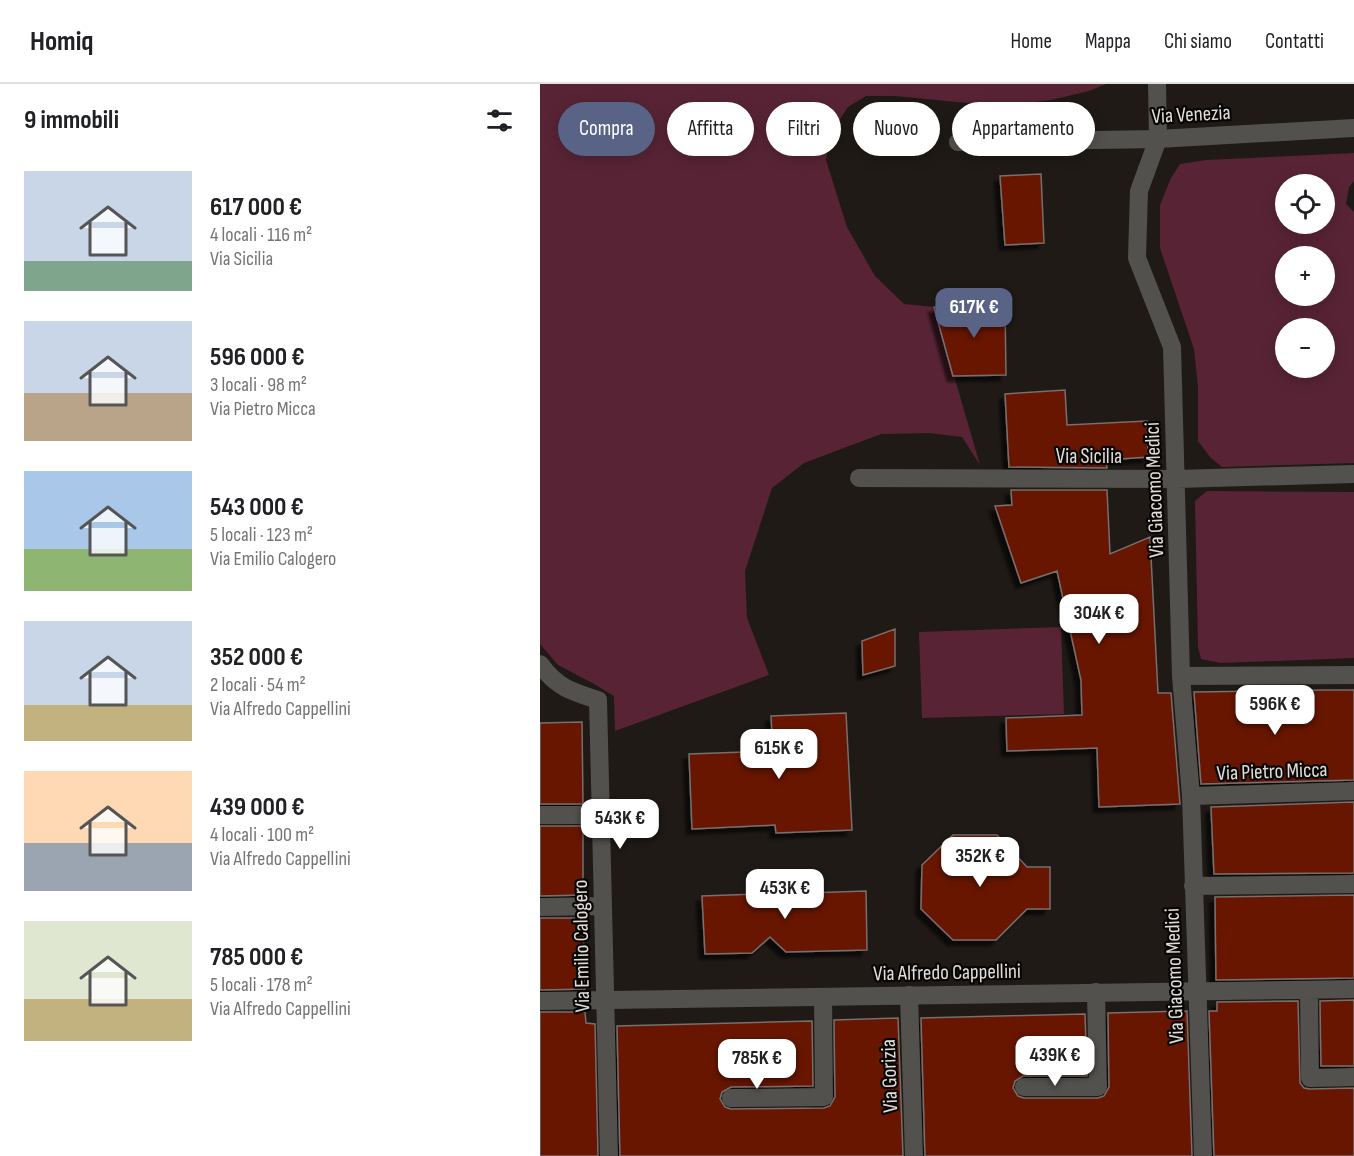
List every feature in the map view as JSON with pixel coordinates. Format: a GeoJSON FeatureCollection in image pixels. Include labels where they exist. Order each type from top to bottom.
{"type":"FeatureCollection","features":[{"type":"Feature","properties":{"kind":"street","name":"Via Giacomo Medici"},"geometry":{"type":"LineString","coordinates":[[1157,84],[1158,139],[1139,191],[1137,258],[1173,347],[1181,676],[1191,796],[1203,1156]]}},
{"type":"Feature","properties":{"kind":"street","name":"Via Venezia"},"geometry":{"type":"LineString","coordinates":[[1095,140],[1158,139],[1354,128]]}},
{"type":"Feature","properties":{"kind":"street","name":"Via Sicilia"},"geometry":{"type":"LineString","coordinates":[[859,478],[1177,478],[1354,474]]}},
{"type":"Feature","properties":{"kind":"street","name":"Via Emilio Calogero"},"geometry":{"type":"LineString","coordinates":[[540,664],[549,676],[569,691],[597,700],[609,1156]]}},
{"type":"Feature","properties":{"kind":"street"},"geometry":{"type":"LineString","coordinates":[[1181,676],[1354,675]]}},
{"type":"Feature","properties":{"kind":"street","name":"Via Pietro Micca"},"geometry":{"type":"LineString","coordinates":[[1191,796],[1354,791]]}},
{"type":"Feature","properties":{"kind":"street"},"geometry":{"type":"LineString","coordinates":[[540,815],[601,815]]}},
{"type":"Feature","properties":{"kind":"street"},"geometry":{"type":"LineString","coordinates":[[1193,886],[1354,884]]}},
{"type":"Feature","properties":{"kind":"street"},"geometry":{"type":"LineString","coordinates":[[540,907],[603,906]]}},
{"type":"Feature","properties":{"kind":"street","name":"Via Alfredo Cappellini"},"geometry":{"type":"LineString","coordinates":[[540,1001],[1354,989]]}},
{"type":"Feature","properties":{"kind":"street"},"geometry":{"type":"LineString","coordinates":[[1309,990],[1310,1078],[1354,1077]]}},
{"type":"Feature","properties":{"kind":"street"},"geometry":{"type":"LineString","coordinates":[[1024,1087],[1098,1087],[1096,992]]}},
{"type":"Feature","properties":{"kind":"street","name":"Via Gorizia"},"geometry":{"type":"LineString","coordinates":[[909,995],[914,1156]]}},
{"type":"Feature","properties":{"kind":"street"},"geometry":{"type":"LineString","coordinates":[[731,1098],[824,1097],[823,997]]}},
{"type":"Feature","properties":{"kind":"shaded area"},"geometry":{"type":"Polygon","coordinates":[[[540,84],[1106,84],[1089,91],[1033,102],[957,102],[895,96],[866,96],[853,102],[841,118],[841,102],[766,102],[766,156],[827,156],[826,160],[847,227],[875,276],[904,304],[934,307],[980,465],[962,437],[929,433],[881,434],[804,463],[772,488],[745,571],[747,618],[769,675],[615,731],[614,696],[558,665],[540,644],[540,84]]]}},
{"type":"Feature","properties":{"kind":"shaded area"},"geometry":{"type":"Polygon","coordinates":[[[1354,153],[1354,181],[1349,187],[1346,204],[1354,212],[1354,463],[1222,467],[1210,457],[1198,441],[1198,387],[1194,349],[1160,248],[1160,205],[1171,178],[1180,164],[1206,160],[1354,153]]]}},
{"type":"Feature","properties":{"kind":"shaded area"},"geometry":{"type":"Polygon","coordinates":[[[1207,491],[1354,492],[1354,658],[1221,663],[1201,659],[1198,647],[1195,501],[1207,491]]]}},
{"type":"Feature","properties":{"kind":"shaded area"},"geometry":{"type":"Polygon","coordinates":[[[1061,627],[1064,714],[922,718],[919,632],[1061,627]]]}},
{"type":"Feature","properties":{"kind":"building"},"geometry":{"type":"Polygon","coordinates":[[[1041,174],[1044,243],[1005,245],[1000,176],[1041,174]]]}},
{"type":"Feature","properties":{"kind":"building"},"geometry":{"type":"Polygon","coordinates":[[[1005,306],[1006,375],[953,376],[934,307],[1005,306]]]}},
{"type":"Feature","properties":{"kind":"building"},"geometry":{"type":"Polygon","coordinates":[[[1065,390],[1067,425],[1147,421],[1148,457],[1106,460],[1107,468],[1009,467],[1005,394],[1065,390]]]}},
{"type":"Feature","properties":{"kind":"building"},"geometry":{"type":"Polygon","coordinates":[[[1011,490],[1107,490],[1110,554],[1150,537],[1158,693],[1171,693],[1180,804],[1099,807],[1097,748],[1007,751],[1006,718],[1082,715],[1081,680],[1057,571],[1021,583],[995,506],[1012,505],[1011,490]]]}},
{"type":"Feature","properties":{"kind":"building"},"geometry":{"type":"Polygon","coordinates":[[[895,629],[895,666],[863,675],[862,641],[895,629]]]}},
{"type":"Feature","properties":{"kind":"building"},"geometry":{"type":"Polygon","coordinates":[[[1354,690],[1354,780],[1201,784],[1194,692],[1354,690]]]}},
{"type":"Feature","properties":{"kind":"building"},"geometry":{"type":"Polygon","coordinates":[[[846,713],[852,830],[776,833],[775,825],[692,829],[689,754],[773,751],[771,716],[846,713]]]}},
{"type":"Feature","properties":{"kind":"building"},"geometry":{"type":"Polygon","coordinates":[[[582,722],[583,804],[540,804],[540,723],[582,722]]]}},
{"type":"Feature","properties":{"kind":"building"},"geometry":{"type":"Polygon","coordinates":[[[1354,802],[1354,873],[1214,874],[1211,807],[1354,802]]]}},
{"type":"Feature","properties":{"kind":"building"},"geometry":{"type":"Polygon","coordinates":[[[540,826],[583,826],[583,895],[540,896],[540,826]]]}},
{"type":"Feature","properties":{"kind":"building"},"geometry":{"type":"Polygon","coordinates":[[[953,835],[997,835],[1027,867],[1050,867],[1050,909],[1027,909],[996,940],[953,940],[921,909],[922,865],[953,835]]]}},
{"type":"Feature","properties":{"kind":"building"},"geometry":{"type":"Polygon","coordinates":[[[781,870],[806,893],[866,891],[867,950],[786,952],[770,937],[752,953],[705,954],[702,896],[758,894],[781,870]]]}},
{"type":"Feature","properties":{"kind":"building"},"geometry":{"type":"Polygon","coordinates":[[[1354,895],[1354,978],[1216,980],[1215,897],[1354,895]]]}},
{"type":"Feature","properties":{"kind":"building"},"geometry":{"type":"Polygon","coordinates":[[[540,918],[583,918],[585,989],[540,990],[540,918]]]}},
{"type":"Feature","properties":{"kind":"building"},"geometry":{"type":"Polygon","coordinates":[[[1354,1000],[1354,1066],[1321,1066],[1320,1001],[1354,1000]]]}},
{"type":"Feature","properties":{"kind":"building"},"geometry":{"type":"Polygon","coordinates":[[[1298,1001],[1300,1083],[1304,1088],[1310,1089],[1354,1088],[1354,1156],[1214,1156],[1209,1011],[1217,1011],[1217,1002],[1298,1001]]]}},
{"type":"Feature","properties":{"kind":"building"},"geometry":{"type":"Polygon","coordinates":[[[1187,1011],[1192,1156],[925,1156],[921,1018],[1085,1014],[1087,1076],[1023,1076],[1015,1081],[1013,1088],[1018,1096],[1024,1098],[1098,1098],[1104,1096],[1109,1087],[1108,1013],[1187,1011]]]}},
{"type":"Feature","properties":{"kind":"building"},"geometry":{"type":"Polygon","coordinates":[[[540,1012],[585,1012],[586,1023],[595,1024],[598,1156],[540,1156],[540,1012]]]}},
{"type":"Feature","properties":{"kind":"building"},"geometry":{"type":"Polygon","coordinates":[[[898,1018],[903,1156],[620,1156],[617,1026],[812,1021],[813,1086],[731,1087],[722,1092],[720,1099],[725,1107],[731,1109],[824,1108],[830,1106],[835,1097],[834,1020],[898,1018]]]}}]}
